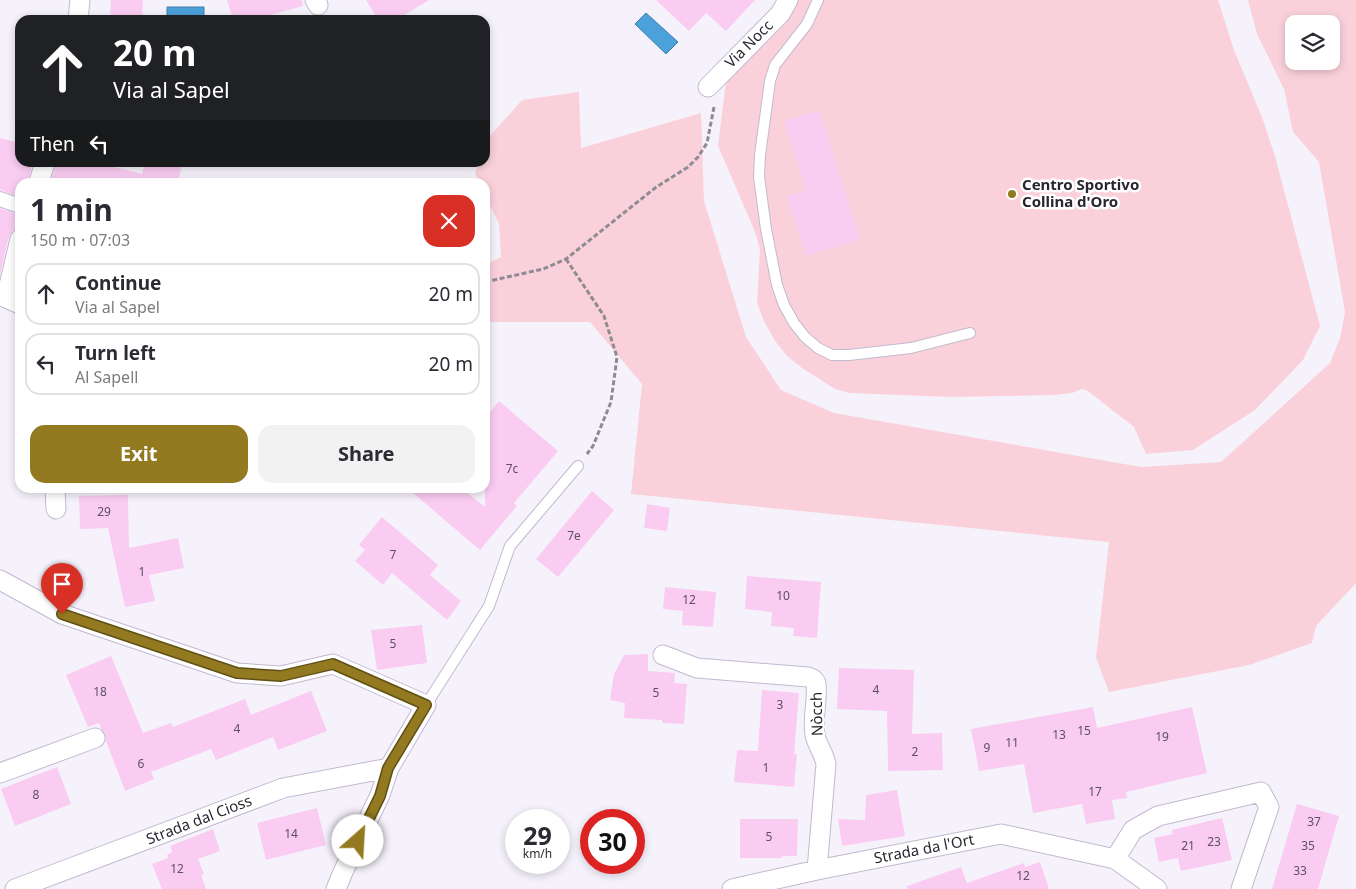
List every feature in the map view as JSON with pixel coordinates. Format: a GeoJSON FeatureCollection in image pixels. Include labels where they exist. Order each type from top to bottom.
{"type":"FeatureCollection","features":[{"type":"Feature","properties":{"kind":"street"},"geometry":{"type":"LineString","coordinates":[[78,15],[80,0]]}},
{"type":"Feature","properties":{"kind":"street","name":"Via Nocc"},"geometry":{"type":"LineString","coordinates":[[708,87],[780,14],[788,0]]}},
{"type":"Feature","properties":{"kind":"street"},"geometry":{"type":"LineString","coordinates":[[0,199],[15,204]]}},
{"type":"Feature","properties":{"kind":"street"},"geometry":{"type":"LineString","coordinates":[[9,302],[15,268]]}},
{"type":"Feature","properties":{"kind":"street"},"geometry":{"type":"LineString","coordinates":[[55,493],[56,509]]}},
{"type":"Feature","properties":{"kind":"street"},"geometry":{"type":"LineString","coordinates":[[0,580],[62,614],[237,673],[281,676],[333,664],[426,705],[388,768],[380,796],[336,889]]}},
{"type":"Feature","properties":{"kind":"street","name":"Nòcch"},"geometry":{"type":"LineString","coordinates":[[663,655],[697,668],[808,677],[816,683],[815,732],[826,764],[817,870]]}},
{"type":"Feature","properties":{"kind":"street"},"geometry":{"type":"LineString","coordinates":[[0,773],[95,738]]}},
{"type":"Feature","properties":{"kind":"street","name":"Strada dal Cioss"},"geometry":{"type":"LineString","coordinates":[[15,889],[283,788],[388,768]]}},
{"type":"Feature","properties":{"kind":"street"},"geometry":{"type":"LineString","coordinates":[[1115,859],[1133,830],[1158,816],[1261,792],[1269,807],[1241,889]]}},
{"type":"Feature","properties":{"kind":"street","name":"Strada da l'Ort"},"geometry":{"type":"LineString","coordinates":[[732,889],[817,870],[1001,834],[1115,859],[1157,889]]}},
{"type":"Feature","properties":{"kind":"lane"},"geometry":{"type":"LineString","coordinates":[[818,0],[807,24],[775,65],[770,81],[760,155],[760,177],[767,236],[784,304],[794,323],[805,337],[818,348],[832,355],[849,355],[911,348],[970,332]]}},
{"type":"Feature","properties":{"kind":"lane"},"geometry":{"type":"LineString","coordinates":[[426,705],[489,606],[510,546],[578,466]]}},
{"type":"Feature","properties":{"kind":"path"},"geometry":{"type":"LineString","coordinates":[[490,281],[543,269],[566,259],[655,188],[688,167],[698,157],[706,143],[714,107]]}},
{"type":"Feature","properties":{"kind":"path"},"geometry":{"type":"LineString","coordinates":[[566,259],[604,316],[617,357],[611,402],[593,446],[578,466]]}},
{"type":"Feature","properties":{"kind":"shaded area","name":"Centro Sportivo Collina d'Oro"},"geometry":{"type":"Polygon","coordinates":[[[795,0],[1218,0],[1234,50],[1262,117],[1275,156],[1320,326],[1303,360],[1255,410],[1193,450],[1146,454],[1134,427],[1088,391],[1082,389],[1072,393],[1054,395],[952,397],[849,393],[835,389],[802,368],[787,356],[775,341],[757,303],[760,249],[755,232],[718,146],[727,73],[795,0]]]}},
{"type":"Feature","properties":{"kind":"shaded area"},"geometry":{"type":"Polygon","coordinates":[[[1248,0],[1356,0],[1356,583],[1316,626],[1312,643],[1249,665],[1109,692],[1096,658],[1109,542],[631,494],[642,384],[590,322],[490,322],[490,262],[501,257],[499,224],[490,205],[490,178],[477,178],[475,173],[477,167],[490,167],[490,136],[522,100],[579,92],[581,148],[701,113],[704,201],[746,337],[781,390],[834,413],[1141,467],[1221,462],[1330,363],[1340,338],[1345,312],[1319,162],[1293,132],[1284,89],[1257,34],[1248,0]]]}},
{"type":"Feature","properties":{"kind":"water"},"geometry":{"type":"Polygon","coordinates":[[[167,7],[204,7],[204,15],[167,15],[167,7]]]}},
{"type":"Feature","properties":{"kind":"water"},"geometry":{"type":"Polygon","coordinates":[[[646,13],[678,42],[666,54],[635,24],[646,13]]]}},
{"type":"Feature","properties":{"kind":"building"},"geometry":{"type":"Polygon","coordinates":[[[111,0],[143,0],[142,15],[110,15],[111,0]]]}},
{"type":"Feature","properties":{"kind":"building"},"geometry":{"type":"Polygon","coordinates":[[[227,0],[302,0],[303,6],[270,15],[232,15],[227,0]]]}},
{"type":"Feature","properties":{"kind":"building"},"geometry":{"type":"Polygon","coordinates":[[[366,0],[429,0],[404,15],[375,15],[366,0]]]}},
{"type":"Feature","properties":{"kind":"building"},"geometry":{"type":"Polygon","coordinates":[[[656,0],[755,0],[726,31],[706,13],[689,31],[656,0]]]}},
{"type":"Feature","properties":{"kind":"building"},"geometry":{"type":"Polygon","coordinates":[[[819,110],[860,239],[806,256],[787,196],[806,190],[784,121],[819,110]]]}},
{"type":"Feature","properties":{"kind":"building"},"geometry":{"type":"Polygon","coordinates":[[[0,138],[15,142],[15,167],[32,167],[29,178],[15,178],[15,195],[0,190],[0,138]]]}},
{"type":"Feature","properties":{"kind":"building"},"geometry":{"type":"Polygon","coordinates":[[[55,167],[114,167],[142,174],[144,167],[182,167],[179,178],[52,178],[55,167]]]}},
{"type":"Feature","properties":{"kind":"building"},"geometry":{"type":"Polygon","coordinates":[[[0,208],[15,213],[15,230],[9,236],[0,275],[0,208]]]}},
{"type":"Feature","properties":{"kind":"building"},"geometry":{"type":"Polygon","coordinates":[[[499,401],[558,451],[514,503],[517,506],[480,550],[413,493],[467,493],[485,507],[485,493],[490,493],[490,412],[499,401]]]}},
{"type":"Feature","properties":{"kind":"building"},"geometry":{"type":"Polygon","coordinates":[[[592,491],[614,510],[558,577],[536,559],[592,491]]]}},
{"type":"Feature","properties":{"kind":"building"},"geometry":{"type":"Polygon","coordinates":[[[128,495],[129,548],[178,538],[184,568],[149,575],[155,601],[125,607],[108,528],[80,529],[79,496],[128,495]]]}},
{"type":"Feature","properties":{"kind":"building"},"geometry":{"type":"Polygon","coordinates":[[[647,504],[670,508],[667,531],[644,528],[647,504]]]}},
{"type":"Feature","properties":{"kind":"building"},"geometry":{"type":"Polygon","coordinates":[[[382,517],[438,565],[430,575],[461,601],[447,620],[392,573],[383,585],[355,561],[365,550],[359,545],[382,517]]]}},
{"type":"Feature","properties":{"kind":"building"},"geometry":{"type":"Polygon","coordinates":[[[747,576],[821,582],[817,638],[793,636],[794,628],[771,626],[772,612],[745,609],[747,576]]]}},
{"type":"Feature","properties":{"kind":"building"},"geometry":{"type":"Polygon","coordinates":[[[665,587],[716,592],[713,627],[682,625],[683,611],[663,609],[665,587]]]}},
{"type":"Feature","properties":{"kind":"building"},"geometry":{"type":"Polygon","coordinates":[[[422,625],[427,663],[377,670],[371,630],[422,625]]]}},
{"type":"Feature","properties":{"kind":"building"},"geometry":{"type":"Polygon","coordinates":[[[648,654],[648,671],[675,673],[674,683],[687,684],[684,724],[662,723],[662,720],[624,718],[625,703],[610,700],[614,674],[624,655],[648,654]]]}},
{"type":"Feature","properties":{"kind":"building"},"geometry":{"type":"Polygon","coordinates":[[[111,656],[143,733],[171,723],[173,727],[245,699],[251,715],[311,691],[327,731],[278,750],[273,737],[216,760],[211,749],[151,772],[154,779],[125,791],[105,734],[99,723],[88,727],[66,675],[111,656]]]}},
{"type":"Feature","properties":{"kind":"building"},"geometry":{"type":"Polygon","coordinates":[[[839,668],[914,670],[912,734],[942,733],[943,770],[888,771],[887,711],[837,709],[839,668]]]}},
{"type":"Feature","properties":{"kind":"building"},"geometry":{"type":"Polygon","coordinates":[[[762,690],[799,693],[794,754],[797,754],[794,787],[734,782],[737,750],[758,751],[762,690]]]}},
{"type":"Feature","properties":{"kind":"building"},"geometry":{"type":"Polygon","coordinates":[[[1093,707],[1097,728],[1192,707],[1207,773],[1126,792],[1127,798],[1112,800],[1115,819],[1086,824],[1082,804],[1033,813],[1024,764],[979,771],[971,729],[1093,707]]]}},
{"type":"Feature","properties":{"kind":"building"},"geometry":{"type":"Polygon","coordinates":[[[57,767],[71,804],[15,826],[1,789],[57,767]]]}},
{"type":"Feature","properties":{"kind":"building"},"geometry":{"type":"Polygon","coordinates":[[[897,790],[905,836],[842,846],[838,819],[865,820],[866,795],[897,790]]]}},
{"type":"Feature","properties":{"kind":"building"},"geometry":{"type":"Polygon","coordinates":[[[1297,804],[1339,816],[1318,889],[1272,889],[1297,804]]]}},
{"type":"Feature","properties":{"kind":"building"},"geometry":{"type":"Polygon","coordinates":[[[317,808],[326,845],[266,860],[257,823],[317,808]]]}},
{"type":"Feature","properties":{"kind":"building"},"geometry":{"type":"Polygon","coordinates":[[[1222,818],[1232,860],[1181,871],[1178,858],[1159,862],[1154,838],[1173,834],[1172,830],[1222,818]]]}},
{"type":"Feature","properties":{"kind":"building"},"geometry":{"type":"Polygon","coordinates":[[[740,819],[798,819],[797,856],[740,858],[740,819]]]}},
{"type":"Feature","properties":{"kind":"building"},"geometry":{"type":"Polygon","coordinates":[[[213,829],[220,851],[198,859],[204,874],[201,875],[206,889],[162,889],[152,864],[168,858],[167,855],[172,852],[170,846],[213,829]]]}},
{"type":"Feature","properties":{"kind":"building"},"geometry":{"type":"Polygon","coordinates":[[[1040,862],[1049,889],[907,889],[907,886],[961,867],[967,883],[1024,863],[1025,867],[1040,862]]]}},
{"type":"Feature","properties":{"kind":"place","name":"Centro Sportivo Collina d'Oro"},"geometry":{"type":"Point","coordinates":[1012,194]}},
{"type":"Feature","properties":{"kind":"route"},"geometry":{"type":"LineString","coordinates":[[62,614],[237,673],[281,676],[333,664],[426,705],[388,768],[380,796],[358,841]]}}]}
